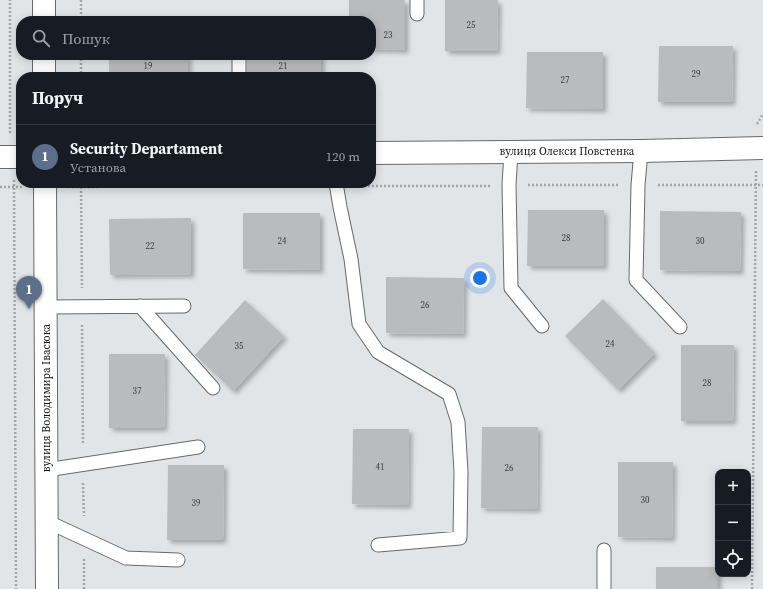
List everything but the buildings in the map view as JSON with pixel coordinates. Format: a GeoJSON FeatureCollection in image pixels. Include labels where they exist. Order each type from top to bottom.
{"type":"FeatureCollection","features":[{"type":"Feature","properties":{"kind":"street"},"geometry":{"type":"LineString","coordinates":[[44,0],[44,16]]}},
{"type":"Feature","properties":{"kind":"street"},"geometry":{"type":"LineString","coordinates":[[44,60],[44,72]]}},
{"type":"Feature","properties":{"kind":"street","name":"вулиця Олекси Повстенка"},"geometry":{"type":"LineString","coordinates":[[376,153],[641,151],[760,148]]}},
{"type":"Feature","properties":{"kind":"street","name":"вулиця Володимира Івасюка"},"geometry":{"type":"LineString","coordinates":[[45,188],[47,589]]}},
{"type":"Feature","properties":{"kind":"lane"},"geometry":{"type":"LineString","coordinates":[[417,0],[417,14]]}},
{"type":"Feature","properties":{"kind":"lane"},"geometry":{"type":"LineString","coordinates":[[239,60],[239,72]]}},
{"type":"Feature","properties":{"kind":"lane"},"geometry":{"type":"LineString","coordinates":[[641,151],[638,185],[636,280],[680,327]]}},
{"type":"Feature","properties":{"kind":"lane"},"geometry":{"type":"LineString","coordinates":[[510,152],[511,288],[542,326]]}},
{"type":"Feature","properties":{"kind":"lane"},"geometry":{"type":"LineString","coordinates":[[337,188],[351,259],[359,324],[378,352],[449,394],[458,422],[461,472],[460,538],[378,545]]}},
{"type":"Feature","properties":{"kind":"lane"},"geometry":{"type":"LineString","coordinates":[[140,306],[213,388]]}},
{"type":"Feature","properties":{"kind":"lane"},"geometry":{"type":"LineString","coordinates":[[46,307],[184,306]]}},
{"type":"Feature","properties":{"kind":"lane"},"geometry":{"type":"LineString","coordinates":[[46,470],[198,447]]}},
{"type":"Feature","properties":{"kind":"lane"},"geometry":{"type":"LineString","coordinates":[[46,521],[126,558],[178,560]]}},
{"type":"Feature","properties":{"kind":"lane"},"geometry":{"type":"LineString","coordinates":[[604,550],[604,589]]}},
{"type":"Feature","properties":{"kind":"path"},"geometry":{"type":"LineString","coordinates":[[10,0],[10,133],[14,187],[16,589]]}},
{"type":"Feature","properties":{"kind":"path"},"geometry":{"type":"LineString","coordinates":[[81,0],[81,16]]}},
{"type":"Feature","properties":{"kind":"path"},"geometry":{"type":"LineString","coordinates":[[81,60],[81,72]]}},
{"type":"Feature","properties":{"kind":"path"},"geometry":{"type":"LineString","coordinates":[[752,589],[756,185],[760,148],[757,125],[763,114]]}},
{"type":"Feature","properties":{"kind":"path"},"geometry":{"type":"LineString","coordinates":[[376,185],[763,185]]}},
{"type":"Feature","properties":{"kind":"path"},"geometry":{"type":"LineString","coordinates":[[0,187],[14,187]]}},
{"type":"Feature","properties":{"kind":"path"},"geometry":{"type":"LineString","coordinates":[[81,188],[84,589]]}},
{"type":"Feature","properties":{"kind":"place","name":"Security Departament"},"geometry":{"type":"Point","coordinates":[29,309]}}]}
